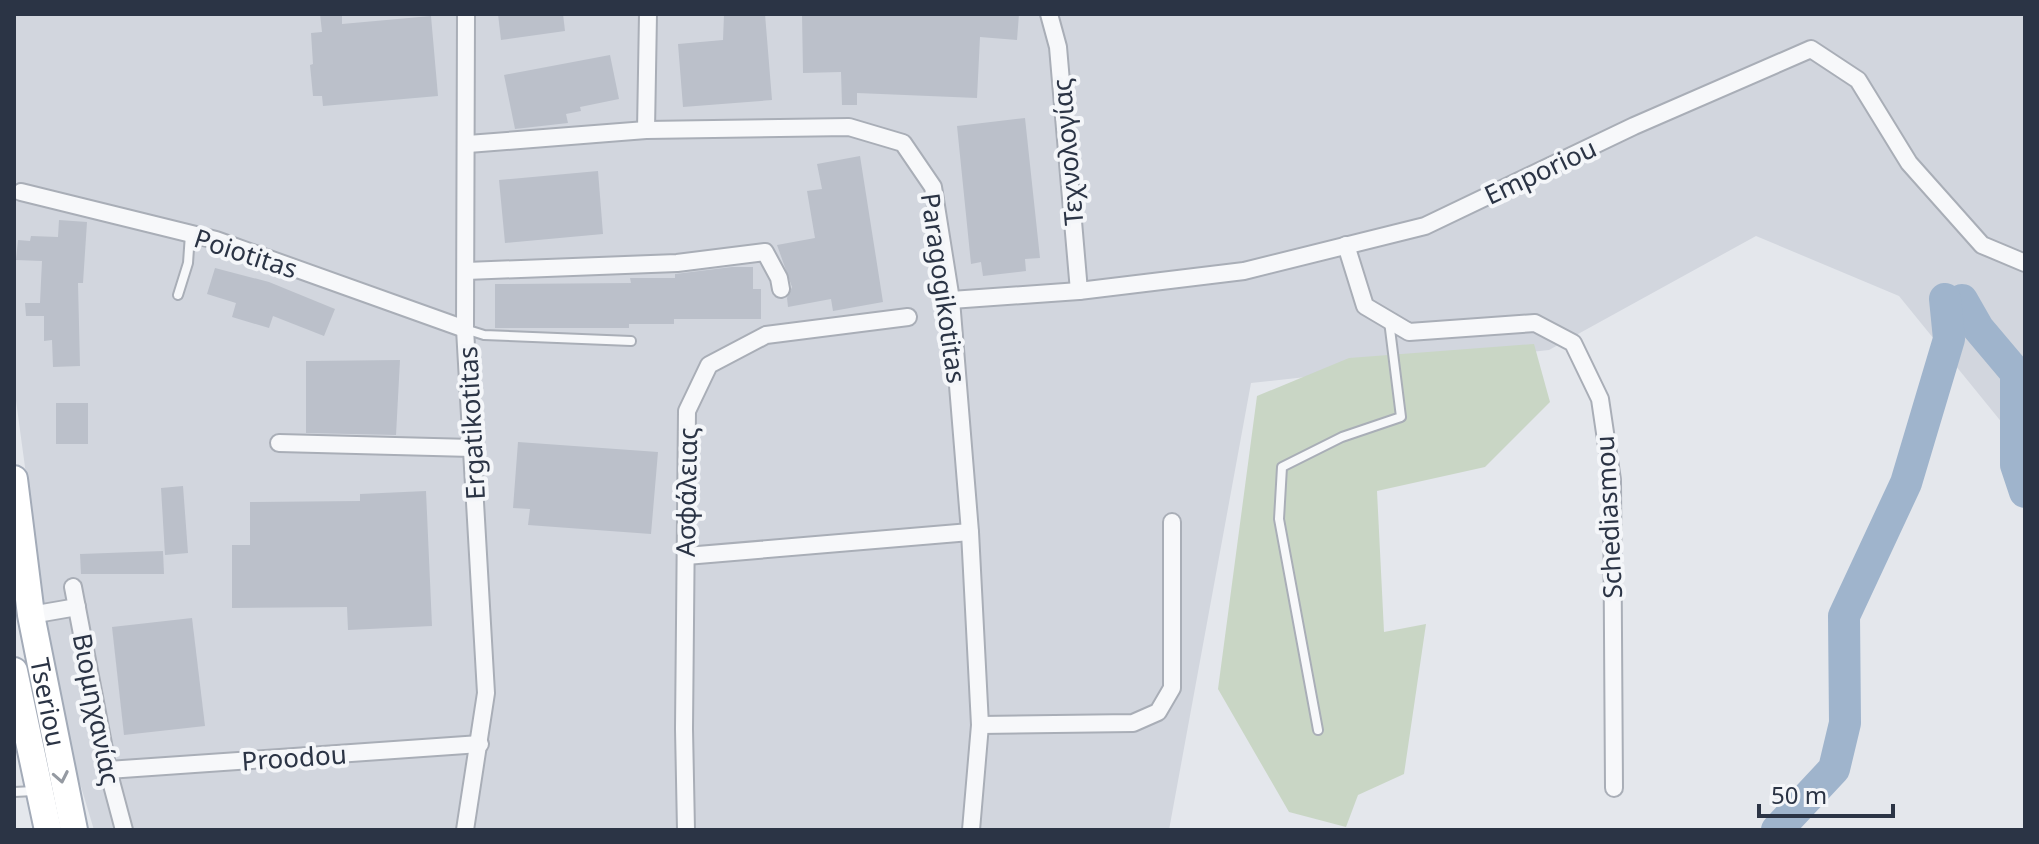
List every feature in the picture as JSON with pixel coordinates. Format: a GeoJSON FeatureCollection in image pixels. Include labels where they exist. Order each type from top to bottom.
{"type":"FeatureCollection","features":[{"type":"Feature","properties":{"kind":"main road","name":"Tseriou"},"geometry":{"type":"LineString","coordinates":[[15,490],[31,615],[74,830]]}},
{"type":"Feature","properties":{"kind":"main road","name":"Tseriou"},"geometry":{"type":"LineString","coordinates":[[14,671],[26,792],[48,830]]}},
{"type":"Feature","properties":{"kind":"street","name":"Ergatikotitas"},"geometry":{"type":"LineString","coordinates":[[465,830],[486,693],[465,329],[468,144],[466,14]]}},
{"type":"Feature","properties":{"kind":"street"},"geometry":{"type":"LineString","coordinates":[[646,130],[648,14]]}},
{"type":"Feature","properties":{"kind":"street","name":"Τεχνολογίας"},"geometry":{"type":"LineString","coordinates":[[1049,14],[1058,47],[1079,291]]}},
{"type":"Feature","properties":{"kind":"street","name":"Emporiou"},"geometry":{"type":"LineString","coordinates":[[951,300],[1079,291],[1244,271],[1425,226],[1634,126],[1811,49],[1858,80],[1909,163],[1982,245],[2025,263]]}},
{"type":"Feature","properties":{"kind":"street","name":"Paragogikotitas"},"geometry":{"type":"LineString","coordinates":[[468,144],[646,130],[849,127],[903,143],[933,187],[951,300],[970,532],[980,725],[971,830]]}},
{"type":"Feature","properties":{"kind":"street","name":"Poiotitas"},"geometry":{"type":"LineString","coordinates":[[21,192],[216,240],[465,329]]}},
{"type":"Feature","properties":{"kind":"street","name":"Schediasmou"},"geometry":{"type":"LineString","coordinates":[[1346,245],[1365,306],[1409,332],[1535,323],[1573,343],[1600,399],[1612,480],[1614,788]]}},
{"type":"Feature","properties":{"kind":"street"},"geometry":{"type":"LineString","coordinates":[[466,271],[677,263],[765,252],[781,289]]}},
{"type":"Feature","properties":{"kind":"street","name":"Ασφάλειας"},"geometry":{"type":"LineString","coordinates":[[686,830],[687,411],[709,365],[766,335],[908,317]]}},
{"type":"Feature","properties":{"kind":"street"},"geometry":{"type":"LineString","coordinates":[[279,443],[472,448]]}},
{"type":"Feature","properties":{"kind":"street"},"geometry":{"type":"LineString","coordinates":[[980,725],[1133,723],[1158,712],[1172,688],[1172,522]]}},
{"type":"Feature","properties":{"kind":"street"},"geometry":{"type":"LineString","coordinates":[[686,556],[970,532]]}},
{"type":"Feature","properties":{"kind":"street","name":"Βιομηχανίας"},"geometry":{"type":"LineString","coordinates":[[73,587],[108,770],[124,830]]}},
{"type":"Feature","properties":{"kind":"street"},"geometry":{"type":"LineString","coordinates":[[31,615],[77,607]]}},
{"type":"Feature","properties":{"kind":"street","name":"Proodou"},"geometry":{"type":"LineString","coordinates":[[108,770],[480,744]]}},
{"type":"Feature","properties":{"kind":"lane"},"geometry":{"type":"LineString","coordinates":[[178,295],[188,263],[190,234]]}},
{"type":"Feature","properties":{"kind":"lane"},"geometry":{"type":"LineString","coordinates":[[1318,730],[1279,519],[1282,467],[1342,437],[1401,417],[1389,320]]}},
{"type":"Feature","properties":{"kind":"lane"},"geometry":{"type":"LineString","coordinates":[[465,329],[484,335],[631,341]]}},
{"type":"Feature","properties":{"kind":"shaded area"},"geometry":{"type":"Polygon","coordinates":[[[14,14],[2025,14],[2025,451],[1899,296],[1756,236],[1549,350],[1251,383],[1169,830],[94,830],[58,710],[14,386],[14,14]]]}},
{"type":"Feature","properties":{"kind":"green space"},"geometry":{"type":"Polygon","coordinates":[[[1534,344],[1550,402],[1485,467],[1377,491],[1384,632],[1426,624],[1404,774],[1358,795],[1346,827],[1289,812],[1218,689],[1257,396],[1349,358],[1534,344]]]}},
{"type":"Feature","properties":{"kind":"building"},"geometry":{"type":"Polygon","coordinates":[[[320,14],[342,14],[342,24],[431,16],[438,96],[323,106],[322,96],[313,96],[310,65],[313,64],[311,33],[322,32],[320,14]]]}},
{"type":"Feature","properties":{"kind":"building"},"geometry":{"type":"Polygon","coordinates":[[[498,14],[563,14],[565,31],[501,40],[498,14]]]}},
{"type":"Feature","properties":{"kind":"building"},"geometry":{"type":"Polygon","coordinates":[[[724,14],[765,14],[772,100],[683,107],[678,44],[723,40],[724,14]]]}},
{"type":"Feature","properties":{"kind":"building"},"geometry":{"type":"Polygon","coordinates":[[[802,14],[1019,14],[1017,40],[980,37],[977,98],[857,93],[857,105],[842,105],[841,72],[803,73],[802,14]]]}},
{"type":"Feature","properties":{"kind":"building"},"geometry":{"type":"Polygon","coordinates":[[[610,55],[619,99],[580,107],[581,111],[566,114],[568,123],[515,129],[504,75],[610,55]]]}},
{"type":"Feature","properties":{"kind":"building"},"geometry":{"type":"Polygon","coordinates":[[[1025,118],[1040,258],[1025,259],[1026,271],[983,276],[981,262],[971,264],[957,126],[1025,118]]]}},
{"type":"Feature","properties":{"kind":"building"},"geometry":{"type":"Polygon","coordinates":[[[860,156],[883,302],[833,311],[831,299],[788,307],[787,298],[792,287],[777,245],[815,238],[807,191],[822,189],[817,164],[860,156]]]}},
{"type":"Feature","properties":{"kind":"building"},"geometry":{"type":"Polygon","coordinates":[[[598,171],[603,234],[505,243],[499,180],[598,171]]]}},
{"type":"Feature","properties":{"kind":"building"},"geometry":{"type":"Polygon","coordinates":[[[59,220],[87,222],[83,283],[78,283],[80,366],[53,367],[52,340],[44,341],[44,316],[26,316],[25,303],[40,303],[42,261],[16,260],[18,240],[30,241],[31,236],[58,237],[59,220]]]}},
{"type":"Feature","properties":{"kind":"building"},"geometry":{"type":"Polygon","coordinates":[[[753,267],[753,289],[761,289],[761,319],[674,319],[674,324],[629,324],[629,328],[495,328],[495,284],[631,283],[630,278],[675,278],[675,274],[753,267]]]}},
{"type":"Feature","properties":{"kind":"building"},"geometry":{"type":"Polygon","coordinates":[[[215,268],[269,282],[335,309],[324,336],[273,316],[269,328],[232,317],[236,303],[207,294],[215,268]]]}},
{"type":"Feature","properties":{"kind":"building"},"geometry":{"type":"Polygon","coordinates":[[[400,360],[396,435],[306,433],[306,361],[400,360]]]}},
{"type":"Feature","properties":{"kind":"building"},"geometry":{"type":"Polygon","coordinates":[[[56,403],[88,403],[88,444],[56,444],[56,403]]]}},
{"type":"Feature","properties":{"kind":"building"},"geometry":{"type":"Polygon","coordinates":[[[518,442],[658,452],[651,534],[528,525],[530,509],[513,508],[518,442]]]}},
{"type":"Feature","properties":{"kind":"building"},"geometry":{"type":"Polygon","coordinates":[[[183,486],[188,553],[165,555],[161,488],[183,486]]]}},
{"type":"Feature","properties":{"kind":"building"},"geometry":{"type":"Polygon","coordinates":[[[426,491],[432,626],[348,630],[347,607],[232,608],[232,545],[250,545],[250,502],[360,501],[360,494],[426,491]]]}},
{"type":"Feature","properties":{"kind":"building"},"geometry":{"type":"Polygon","coordinates":[[[163,551],[164,574],[81,574],[80,554],[163,551]]]}},
{"type":"Feature","properties":{"kind":"building"},"geometry":{"type":"Polygon","coordinates":[[[192,618],[205,726],[124,735],[112,627],[192,618]]]}},
{"type":"Feature","properties":{"kind":"waterway"},"geometry":{"type":"LineString","coordinates":[[1777,830],[1834,769],[1845,723],[1844,616],[1906,483],[1949,339],[1945,299]]}},
{"type":"Feature","properties":{"kind":"waterway"},"geometry":{"type":"LineString","coordinates":[[1962,300],[1978,328],[2016,373],[2016,465],[2025,492]]}}]}
